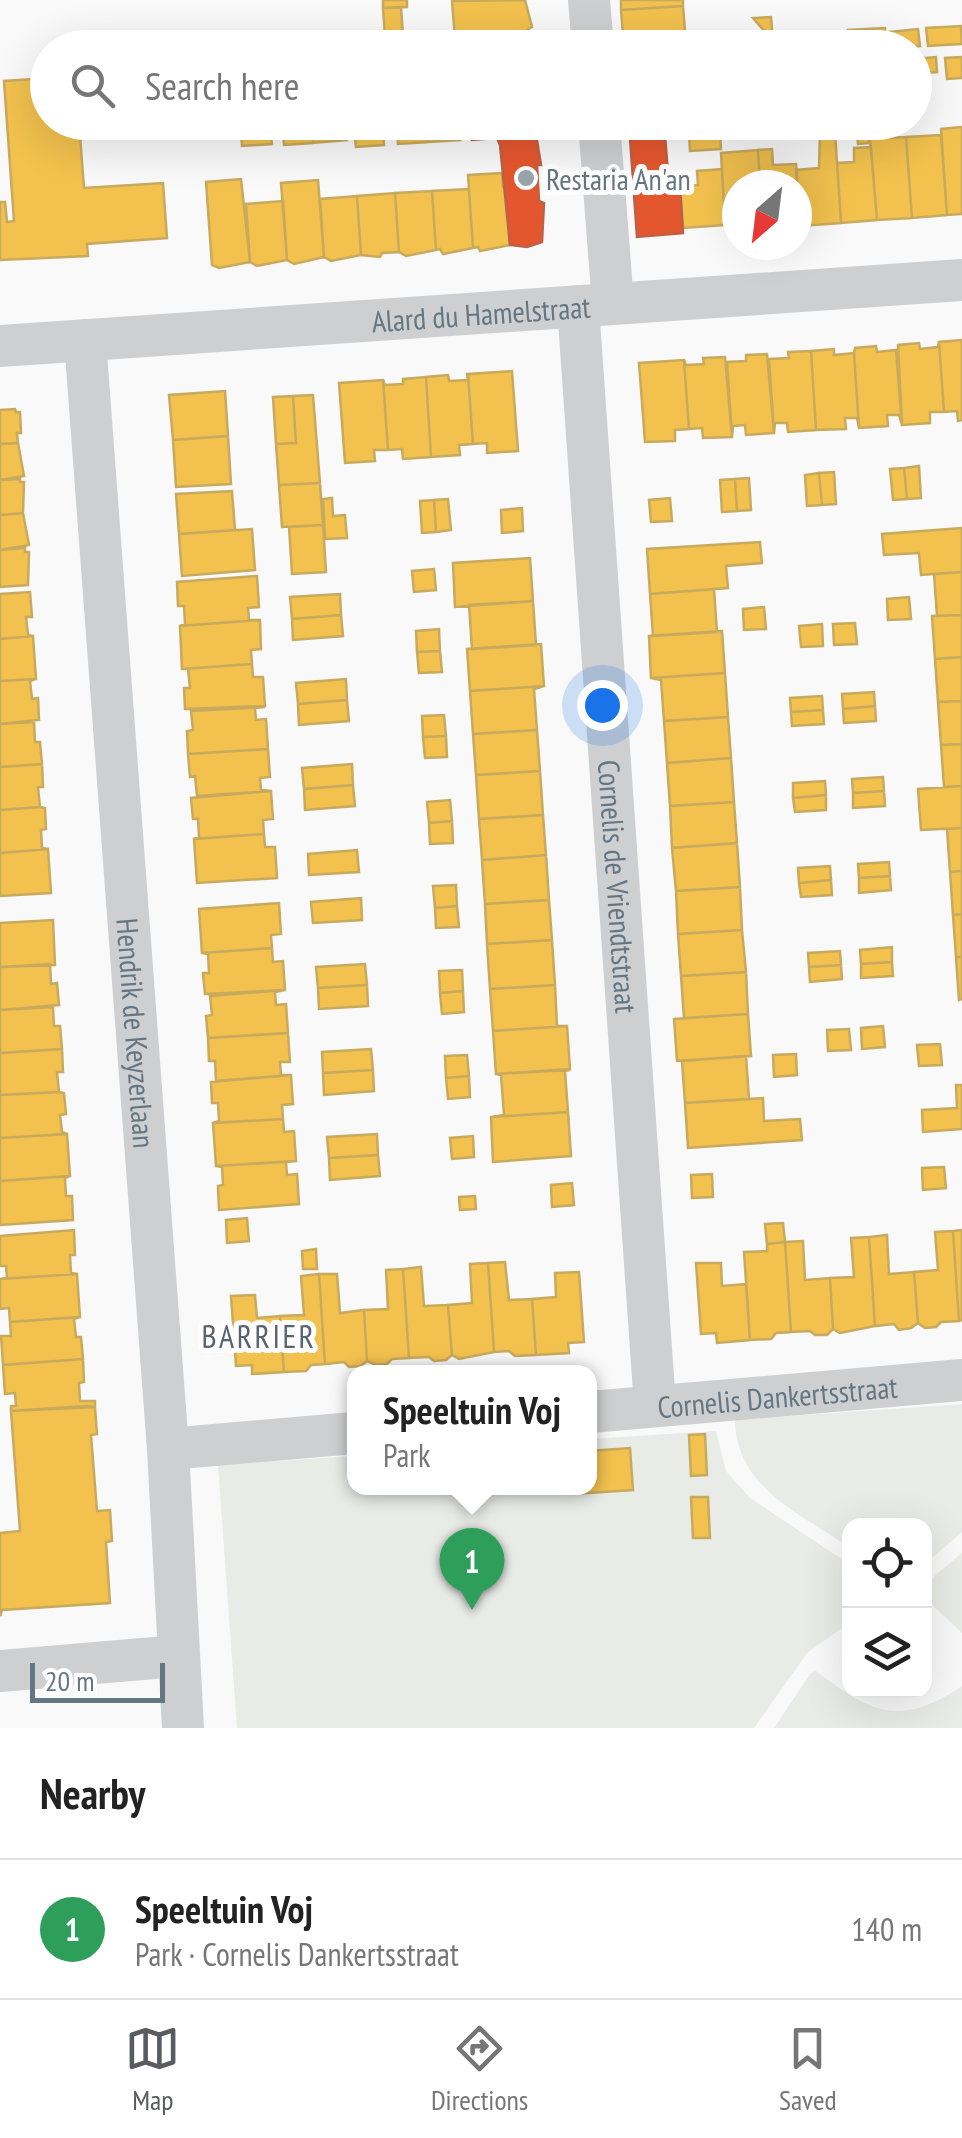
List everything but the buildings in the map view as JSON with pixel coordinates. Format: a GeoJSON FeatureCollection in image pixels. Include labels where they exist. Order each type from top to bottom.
{"type":"FeatureCollection","features":[{"type":"Feature","properties":{"kind":"street"},"geometry":{"type":"LineString","coordinates":[[589,0],[592,30]]}},
{"type":"Feature","properties":{"kind":"street","name":"Cornelis de Vriendtstraat"},"geometry":{"type":"LineString","coordinates":[[599,140],[596,305],[655,1406]]}},
{"type":"Feature","properties":{"kind":"street","name":"Alard du Hamelstraat"},"geometry":{"type":"LineString","coordinates":[[0,346],[962,280]]}},
{"type":"Feature","properties":{"kind":"street","name":"Hendrik de Keyzerlaan"},"geometry":{"type":"LineString","coordinates":[[84,340],[168,1449],[182,1728]]}},
{"type":"Feature","properties":{"kind":"street","name":"Cornelis Dankertsstraat"},"geometry":{"type":"LineString","coordinates":[[597,1411],[962,1380]]}},
{"type":"Feature","properties":{"kind":"street"},"geometry":{"type":"LineString","coordinates":[[168,1449],[347,1433]]}},
{"type":"Feature","properties":{"kind":"street"},"geometry":{"type":"LineString","coordinates":[[0,1671],[178,1656]]}},
{"type":"Feature","properties":{"kind":"shaded area"},"geometry":{"type":"Polygon","coordinates":[[[962,1404],[962,1532],[932,1558],[932,1518],[842,1518],[842,1542],[792,1510],[759,1481],[738,1443],[735,1420],[962,1404]]]}},
{"type":"Feature","properties":{"kind":"shaded area"},"geometry":{"type":"Polygon","coordinates":[[[716,1431],[726,1471],[750,1498],[842,1559],[842,1628],[807,1653],[754,1728],[237,1728],[218,1465],[347,1456],[347,1495],[597,1495],[597,1439],[716,1431]]]}},
{"type":"Feature","properties":{"kind":"shaded area"},"geometry":{"type":"Polygon","coordinates":[[[962,1553],[962,1633],[932,1605],[932,1578],[962,1553]]]}},
{"type":"Feature","properties":{"kind":"shaded area"},"geometry":{"type":"Polygon","coordinates":[[[816,1671],[842,1689],[842,1698],[855,1698],[886,1710],[921,1707],[962,1686],[962,1728],[774,1728],[816,1671]]]}},
{"type":"Feature","properties":{"kind":"place","name":"Restaria An'an"},"geometry":{"type":"Point","coordinates":[526,178]}},
{"type":"Feature","properties":{"kind":"place","name":"Speeltuin Voj"},"geometry":{"type":"Point","coordinates":[472,1610]}},
{"type":"Feature","properties":{"kind":"district","name":"BARRIER"},"geometry":{"type":"Point","coordinates":[259,1336]}}]}
